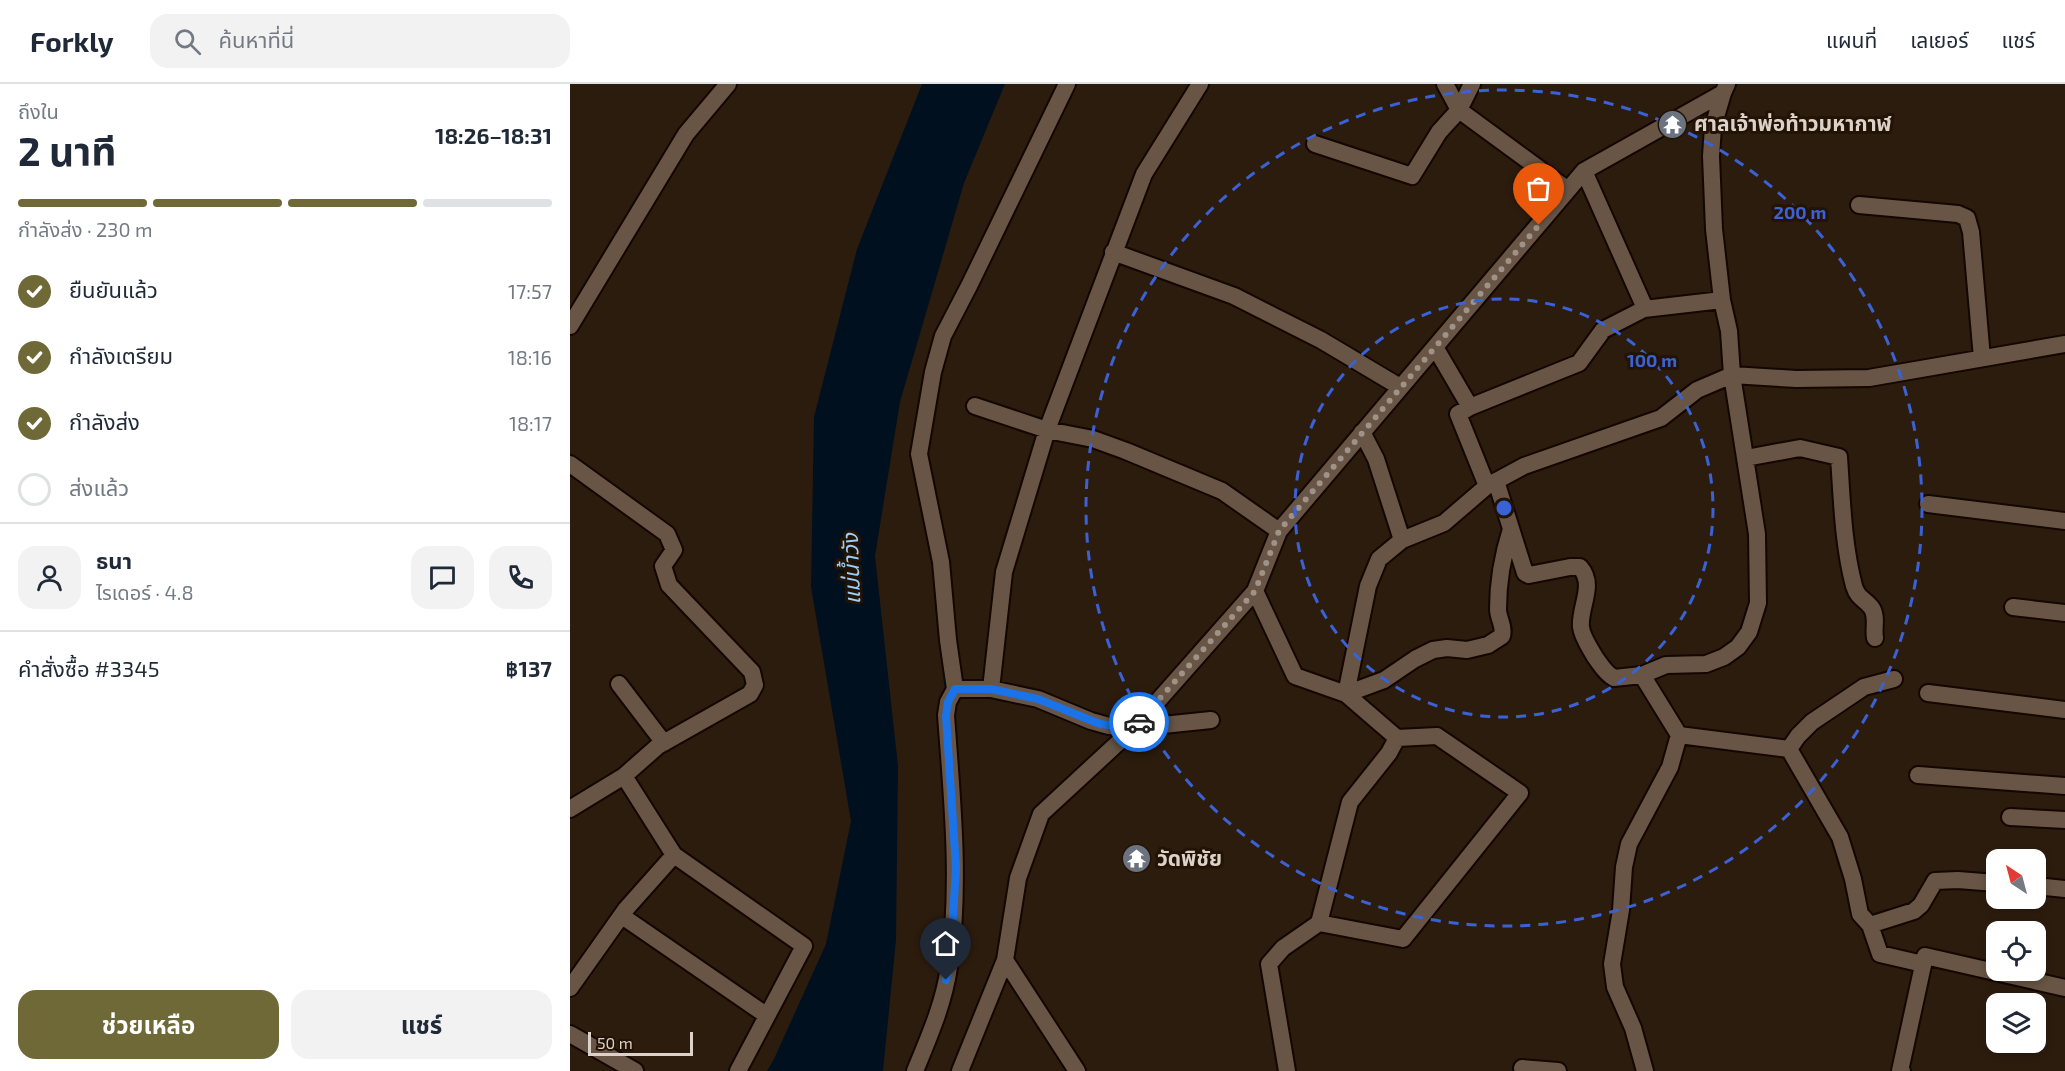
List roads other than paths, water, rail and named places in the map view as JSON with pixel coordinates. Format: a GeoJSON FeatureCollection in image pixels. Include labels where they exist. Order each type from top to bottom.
{"type":"FeatureCollection","features":[{"type":"Feature","properties":{"kind":"street"},"geometry":{"type":"LineString","coordinates":[[570,326],[686,134],[728,84]]}},
{"type":"Feature","properties":{"kind":"street"},"geometry":{"type":"LineString","coordinates":[[915,1071],[944,994],[950,966],[956,868],[946,716],[948,702],[955,689],[941,562],[918,454],[933,372],[943,336],[1067,84]]}},
{"type":"Feature","properties":{"kind":"street"},"geometry":{"type":"LineString","coordinates":[[991,689],[1004,572],[1047,430],[1144,174],[1200,84]]}},
{"type":"Feature","properties":{"kind":"street"},"geometry":{"type":"LineString","coordinates":[[1445,84],[1459,110],[1568,189]]}},
{"type":"Feature","properties":{"kind":"street"},"geometry":{"type":"LineString","coordinates":[[1315,144],[1412,177],[1439,132],[1459,110],[1472,84]]}},
{"type":"Feature","properties":{"kind":"street"},"geometry":{"type":"LineString","coordinates":[[960,1071],[1005,960],[1018,878],[1041,814],[1134,728],[1255,591],[1279,531],[1584,171],[1725,89]]}},
{"type":"Feature","properties":{"kind":"street"},"geometry":{"type":"LineString","coordinates":[[1722,300],[1644,309],[1603,330],[1579,363],[1458,414],[1492,483],[1511,529],[1524,572],[1527,575],[1580,567],[1586,575],[1587,591],[1580,619],[1581,628],[1593,654],[1605,671],[1614,678],[1642,675],[1666,665],[1706,664],[1731,652],[1738,647],[1749,632],[1758,603],[1757,534],[1732,375],[1729,331],[1722,300],[1714,229],[1711,156],[1713,127],[1725,89]]}},
{"type":"Feature","properties":{"kind":"street"},"geometry":{"type":"LineString","coordinates":[[1584,171],[1644,309]]}},
{"type":"Feature","properties":{"kind":"street"},"geometry":{"type":"LineString","coordinates":[[1859,205],[1958,214],[1967,218],[1971,231],[1982,358]]}},
{"type":"Feature","properties":{"kind":"street"},"geometry":{"type":"LineString","coordinates":[[1113,252],[1233,297],[1321,340],[1400,387]]}},
{"type":"Feature","properties":{"kind":"street"},"geometry":{"type":"LineString","coordinates":[[1346,694],[1368,586],[1378,559],[1402,540],[1444,523],[1492,483],[1524,466],[1661,418],[1696,390],[1732,375],[1869,378],[2065,344]]}},
{"type":"Feature","properties":{"kind":"street"},"geometry":{"type":"LineString","coordinates":[[1435,347],[1470,407]]}},
{"type":"Feature","properties":{"kind":"street"},"geometry":{"type":"LineString","coordinates":[[975,406],[1047,430],[1093,439],[1222,491],[1279,531]]}},
{"type":"Feature","properties":{"kind":"street"},"geometry":{"type":"LineString","coordinates":[[1362,432],[1379,466],[1402,540]]}},
{"type":"Feature","properties":{"kind":"street"},"geometry":{"type":"LineString","coordinates":[[1746,458],[1800,448],[1839,457],[1844,522],[1853,578],[1859,597],[1872,609],[1875,619],[1873,627],[1875,638]]}},
{"type":"Feature","properties":{"kind":"street"},"geometry":{"type":"LineString","coordinates":[[570,464],[667,534],[674,550],[663,566],[669,585],[752,672],[755,685],[750,694],[664,743],[624,776],[570,809]]}},
{"type":"Feature","properties":{"kind":"street"},"geometry":{"type":"LineString","coordinates":[[1928,504],[2065,521]]}},
{"type":"Feature","properties":{"kind":"street"},"geometry":{"type":"LineString","coordinates":[[1346,694],[1384,680],[1432,650],[1447,648],[1467,650],[1488,645],[1502,636],[1503,630],[1497,611],[1501,572],[1511,529]]}},
{"type":"Feature","properties":{"kind":"street"},"geometry":{"type":"LineString","coordinates":[[1255,591],[1295,676],[1346,694],[1397,738],[1437,736],[1520,793],[1403,939],[1320,923]]}},
{"type":"Feature","properties":{"kind":"street"},"geometry":{"type":"LineString","coordinates":[[2013,607],[2065,613]]}},
{"type":"Feature","properties":{"kind":"street"},"geometry":{"type":"LineString","coordinates":[[1642,675],[1679,735],[1670,767],[1629,844],[1612,964],[1615,987],[1633,1028],[1645,1071]]}},
{"type":"Feature","properties":{"kind":"street"},"geometry":{"type":"LineString","coordinates":[[1789,749],[1802,732],[1820,716],[1864,687],[1894,679]]}},
{"type":"Feature","properties":{"kind":"street"},"geometry":{"type":"LineString","coordinates":[[619,684],[664,743]]}},
{"type":"Feature","properties":{"kind":"street"},"geometry":{"type":"LineString","coordinates":[[955,689],[991,689],[1038,699],[1100,724],[1134,728],[1211,720]]}},
{"type":"Feature","properties":{"kind":"street"},"geometry":{"type":"LineString","coordinates":[[1928,693],[2065,711]]}},
{"type":"Feature","properties":{"kind":"street"},"geometry":{"type":"LineString","coordinates":[[1679,735],[1789,749]]}},
{"type":"Feature","properties":{"kind":"street"},"geometry":{"type":"LineString","coordinates":[[1287,1071],[1269,964],[1283,948],[1320,923],[1350,802],[1389,753],[1397,738]]}},
{"type":"Feature","properties":{"kind":"street"},"geometry":{"type":"LineString","coordinates":[[1789,749],[1840,837],[1853,879],[1860,914],[1870,925],[1880,954],[1923,964]]}},
{"type":"Feature","properties":{"kind":"street"},"geometry":{"type":"LineString","coordinates":[[624,776],[674,855],[804,946],[738,1071]]}},
{"type":"Feature","properties":{"kind":"street"},"geometry":{"type":"LineString","coordinates":[[1918,776],[2065,786]]}},
{"type":"Feature","properties":{"kind":"street"},"geometry":{"type":"LineString","coordinates":[[2010,817],[2065,820]]}},
{"type":"Feature","properties":{"kind":"street"},"geometry":{"type":"LineString","coordinates":[[570,988],[626,909],[674,855]]}},
{"type":"Feature","properties":{"kind":"street"},"geometry":{"type":"LineString","coordinates":[[1870,925],[1914,911],[1921,905],[1935,881],[1986,882]]}},
{"type":"Feature","properties":{"kind":"street"},"geometry":{"type":"LineString","coordinates":[[2046,887],[2065,889]]}},
{"type":"Feature","properties":{"kind":"street"},"geometry":{"type":"LineString","coordinates":[[622,916],[766,1015]]}},
{"type":"Feature","properties":{"kind":"street"},"geometry":{"type":"LineString","coordinates":[[1902,1071],[1900,1071],[1925,956],[2065,987]]}},
{"type":"Feature","properties":{"kind":"street"},"geometry":{"type":"LineString","coordinates":[[1005,960],[1077,1071]]}},
{"type":"Feature","properties":{"kind":"street"},"geometry":{"type":"LineString","coordinates":[[570,1034],[635,1071]]}},
{"type":"Feature","properties":{"kind":"street"},"geometry":{"type":"LineString","coordinates":[[1522,1068],[1558,1071]]}},
{"type":"Feature","properties":{"kind":"water","name":"แม่น้ำวัง"},"geometry":{"type":"Polygon","coordinates":[[[922,84],[1005,84],[964,183],[900,402],[875,556],[898,766],[896,940],[883,1071],[767,1071],[826,944],[851,821],[811,587],[814,417],[857,249],[922,84]]]}},
{"type":"Feature","properties":{"kind":"place","name":"ศาลเจ้าพ่อท้าวมหากาฬ"},"geometry":{"type":"Point","coordinates":[1673,124]}},
{"type":"Feature","properties":{"kind":"place","name":"วัดพิชัย"},"geometry":{"type":"Point","coordinates":[1136,859]}}]}
